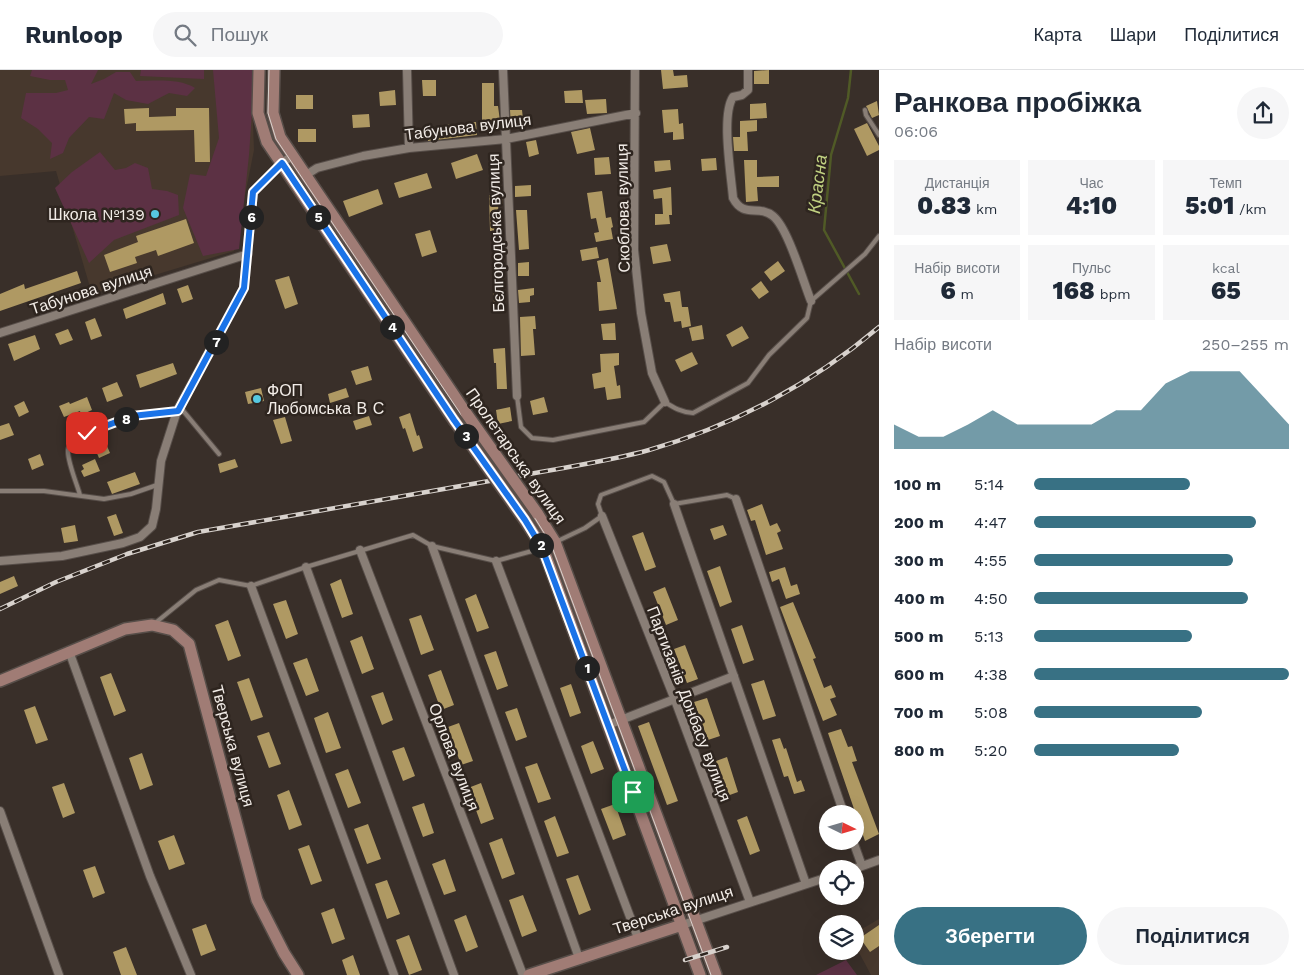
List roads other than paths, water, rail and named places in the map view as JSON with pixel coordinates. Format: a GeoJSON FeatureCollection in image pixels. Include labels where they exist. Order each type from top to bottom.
{"type":"FeatureCollection","features":[{"type":"Feature","properties":{"kind":"main road","name":"Пролетарська вулиця"},"geometry":{"type":"LineString","coordinates":[[258,70],[258,114],[267,142],[454,420],[525,520],[542,548],[700,975]]}},
{"type":"Feature","properties":{"kind":"main road","name":"Пролетарська вулиця"},"geometry":{"type":"LineString","coordinates":[[274,70],[273,113],[280,137],[555,542],[716,975]]}},
{"type":"Feature","properties":{"kind":"main road","name":"Тверська вулиця"},"geometry":{"type":"LineString","coordinates":[[0,681],[126,628],[152,625],[173,630],[189,644],[257,900],[284,953],[298,975]]}},
{"type":"Feature","properties":{"kind":"main road","name":"Тверська вулиця"},"geometry":{"type":"LineString","coordinates":[[529,975],[682,925]]}},
{"type":"Feature","properties":{"kind":"street"},"geometry":{"type":"LineString","coordinates":[[407,70],[409,148]]}},
{"type":"Feature","properties":{"kind":"street","name":"Бєлгородська вулиця"},"geometry":{"type":"LineString","coordinates":[[503,70],[517,396]]}},
{"type":"Feature","properties":{"kind":"street","name":"Скоблова вулиця"},"geometry":{"type":"LineString","coordinates":[[635,70],[634,250],[652,373],[665,402]]}},
{"type":"Feature","properties":{"kind":"street"},"geometry":{"type":"LineString","coordinates":[[748,70],[748,90],[742,95],[733,96],[730,102],[727,132],[733,198],[737,206],[743,209],[762,211],[772,216],[784,230],[811,301]]}},
{"type":"Feature","properties":{"kind":"street","name":"Табунова вулиця"},"geometry":{"type":"LineString","coordinates":[[306,175],[317,168],[363,156],[409,148],[506,139],[636,113]]}},
{"type":"Feature","properties":{"kind":"street"},"geometry":{"type":"LineString","coordinates":[[0,561],[62,556],[123,543],[140,538],[152,526],[156,510],[161,461],[179,409],[244,288],[253,192],[282,163],[292,156]]}},
{"type":"Feature","properties":{"kind":"street","name":"Табунова вулиця"},"geometry":{"type":"LineString","coordinates":[[0,333],[248,254]]}},
{"type":"Feature","properties":{"kind":"street"},"geometry":{"type":"LineString","coordinates":[[736,499],[841,805]]}},
{"type":"Feature","properties":{"kind":"street"},"geometry":{"type":"LineString","coordinates":[[674,504],[806,884]]}},
{"type":"Feature","properties":{"kind":"street","name":"Партизанів Донбасу вулиця"},"geometry":{"type":"LineString","coordinates":[[602,516],[675,700],[750,902]]}},
{"type":"Feature","properties":{"kind":"street"},"geometry":{"type":"LineString","coordinates":[[432,546],[579,958]]}},
{"type":"Feature","properties":{"kind":"street","name":"Орлова вулиця"},"geometry":{"type":"LineString","coordinates":[[360,550],[522,975]]}},
{"type":"Feature","properties":{"kind":"street"},"geometry":{"type":"LineString","coordinates":[[496,562],[638,938]]}},
{"type":"Feature","properties":{"kind":"street"},"geometry":{"type":"LineString","coordinates":[[306,567],[454,975]]}},
{"type":"Feature","properties":{"kind":"street"},"geometry":{"type":"LineString","coordinates":[[250,586],[394,975]]}},
{"type":"Feature","properties":{"kind":"street"},"geometry":{"type":"LineString","coordinates":[[69,651],[146,866],[191,975]]}},
{"type":"Feature","properties":{"kind":"street"},"geometry":{"type":"LineString","coordinates":[[608,725],[734,676]]}},
{"type":"Feature","properties":{"kind":"street"},"geometry":{"type":"LineString","coordinates":[[0,811],[59,975]]}},
{"type":"Feature","properties":{"kind":"street"},"geometry":{"type":"LineString","coordinates":[[864,866],[879,860]]}},
{"type":"Feature","properties":{"kind":"street","name":"Тверська вулиця"},"geometry":{"type":"LineString","coordinates":[[682,925],[819,880]]}},
{"type":"Feature","properties":{"kind":"lane"},"geometry":{"type":"LineString","coordinates":[[865,110],[866,115],[879,135]]}},
{"type":"Feature","properties":{"kind":"lane"},"geometry":{"type":"LineString","coordinates":[[517,396],[521,427],[532,438],[553,440],[644,422],[665,402],[676,410],[684,413],[693,413],[748,383],[769,355],[807,318],[811,301],[865,254],[879,236]]}},
{"type":"Feature","properties":{"kind":"lane"},"geometry":{"type":"LineString","coordinates":[[80,496],[69,459],[68,450],[72,442],[87,433],[132,416],[179,409],[219,454]]}},
{"type":"Feature","properties":{"kind":"lane"},"geometry":{"type":"LineString","coordinates":[[152,625],[196,590],[219,580],[250,586],[360,550],[413,535],[432,546],[496,562],[542,548],[585,528],[602,516],[598,504],[601,495],[652,476],[664,482],[674,504],[727,495],[736,499]]}},
{"type":"Feature","properties":{"kind":"lane"},"geometry":{"type":"LineString","coordinates":[[0,490],[44,490],[104,499],[131,494],[158,485]]}},
{"type":"Feature","properties":{"kind":"waterway","name":"Красна"},"geometry":{"type":"LineString","coordinates":[[851,70],[848,98],[831,155],[824,230],[859,294]]}},
{"type":"Feature","properties":{"kind":"tram line"},"geometry":{"type":"LineString","coordinates":[[269,70],[268,113],[276,139],[462,416],[533,515],[551,544],[711,975]]}},
{"type":"Feature","properties":{"kind":"railway"},"geometry":{"type":"LineString","coordinates":[[0,609],[56,582],[127,554],[198,532],[601,461],[649,450],[711,429],[771,401],[827,366],[879,327]]}},
{"type":"Feature","properties":{"kind":"railway"},"geometry":{"type":"LineString","coordinates":[[685,960],[727,947]]}},
{"type":"Feature","properties":{"kind":"place","name":"Школа №139"},"geometry":{"type":"Point","coordinates":[155,214]}},
{"type":"Feature","properties":{"kind":"place","name":"ФОП Любомська В С"},"geometry":{"type":"Point","coordinates":[257,399]}}]}
